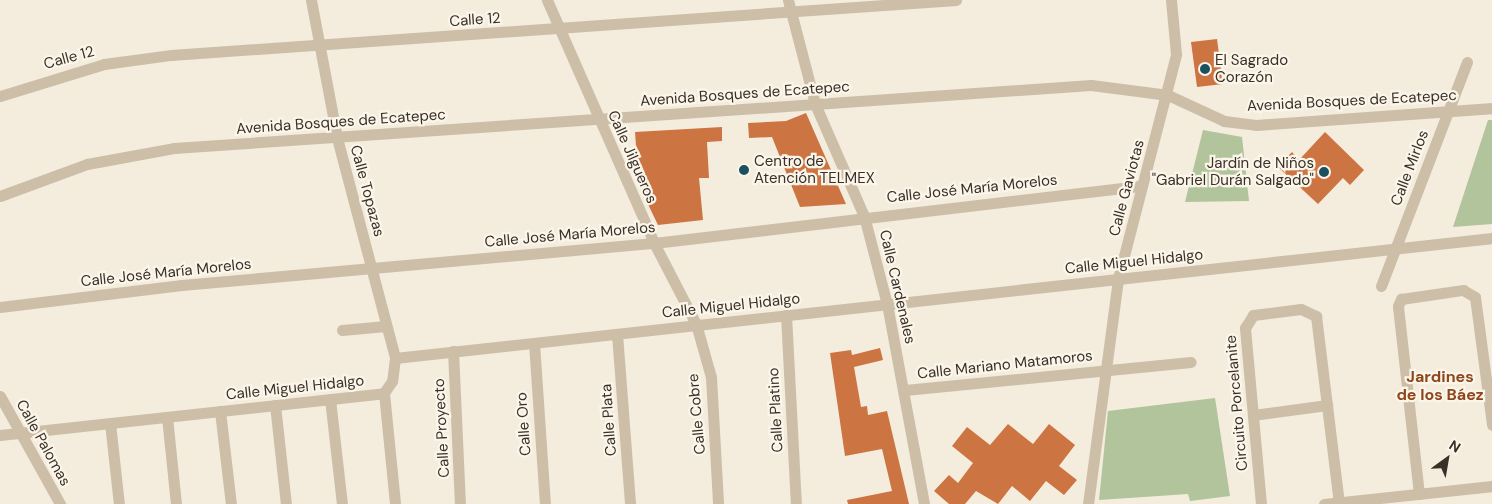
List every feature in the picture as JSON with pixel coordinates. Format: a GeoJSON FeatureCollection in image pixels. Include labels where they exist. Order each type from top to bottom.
{"type":"FeatureCollection","features":[{"type":"Feature","properties":{"kind":"street","name":"Calle Topazas"},"geometry":{"type":"LineString","coordinates":[[311,0],[337,138],[395,358]]}},
{"type":"Feature","properties":{"kind":"street","name":"Calle Jilgueros"},"geometry":{"type":"LineString","coordinates":[[547,0],[557,30],[654,243],[696,324]]}},
{"type":"Feature","properties":{"kind":"street","name":"Calle Cardenales"},"geometry":{"type":"LineString","coordinates":[[788,0],[789,12],[815,104],[864,216],[887,304],[905,390],[924,504]]}},
{"type":"Feature","properties":{"kind":"street","name":"Calle 12"},"geometry":{"type":"LineString","coordinates":[[0,96],[104,64],[319,46],[956,0]]}},
{"type":"Feature","properties":{"kind":"street","name":"Calle Gaviotas"},"geometry":{"type":"LineString","coordinates":[[1088,504],[1108,370],[1118,279],[1168,95],[1176,54],[1170,0]]}},
{"type":"Feature","properties":{"kind":"street","name":"Calle Mirlos"},"geometry":{"type":"LineString","coordinates":[[1381,286],[1467,62]]}},
{"type":"Feature","properties":{"kind":"street","name":"Avenida Bosques de Ecatepec"},"geometry":{"type":"LineString","coordinates":[[0,196],[86,164],[130,153],[1091,85],[1168,95],[1224,121],[1256,125],[1492,108]]}},
{"type":"Feature","properties":{"kind":"street","name":"Calle José María Morelos"},"geometry":{"type":"LineString","coordinates":[[0,307],[372,268],[654,243],[864,216],[1142,186]]}},
{"type":"Feature","properties":{"kind":"street","name":"Calle Miguel Hidalgo"},"geometry":{"type":"LineString","coordinates":[[0,436],[21,432],[384,393],[392,381],[395,358],[1492,238]]}},
{"type":"Feature","properties":{"kind":"street"},"geometry":{"type":"LineString","coordinates":[[1419,494],[1398,306],[1401,299],[1462,290],[1475,297],[1492,425]]}},
{"type":"Feature","properties":{"kind":"street","name":"Circuito Porcelanite"},"geometry":{"type":"LineString","coordinates":[[1261,504],[1245,328],[1253,315],[1301,309],[1316,316],[1339,502]]}},
{"type":"Feature","properties":{"kind":"street","name":"Calle Platino"},"geometry":{"type":"LineString","coordinates":[[786,315],[796,504]]}},
{"type":"Feature","properties":{"kind":"street","name":"Calle Cobre"},"geometry":{"type":"LineString","coordinates":[[696,324],[711,377],[718,504]]}},
{"type":"Feature","properties":{"kind":"street"},"geometry":{"type":"LineString","coordinates":[[342,330],[386,326]]}},
{"type":"Feature","properties":{"kind":"street","name":"Calle Plata"},"geometry":{"type":"LineString","coordinates":[[617,334],[630,504]]}},
{"type":"Feature","properties":{"kind":"street","name":"Calle Oro"},"geometry":{"type":"LineString","coordinates":[[534,343],[545,504]]}},
{"type":"Feature","properties":{"kind":"street","name":"Calle Proyecto"},"geometry":{"type":"LineString","coordinates":[[453,351],[460,504]]}},
{"type":"Feature","properties":{"kind":"street","name":"Calle Mariano Matamoros"},"geometry":{"type":"LineString","coordinates":[[905,390],[1191,362]]}},
{"type":"Feature","properties":{"kind":"street"},"geometry":{"type":"LineString","coordinates":[[384,393],[396,504]]}},
{"type":"Feature","properties":{"kind":"street","name":"Calle Palomas"},"geometry":{"type":"LineString","coordinates":[[0,396],[60,504]]}},
{"type":"Feature","properties":{"kind":"street"},"geometry":{"type":"LineString","coordinates":[[330,399],[342,504]]}},
{"type":"Feature","properties":{"kind":"street"},"geometry":{"type":"LineString","coordinates":[[275,405],[286,504]]}},
{"type":"Feature","properties":{"kind":"street"},"geometry":{"type":"LineString","coordinates":[[1252,416],[1327,405]]}},
{"type":"Feature","properties":{"kind":"street"},"geometry":{"type":"LineString","coordinates":[[220,411],[231,504]]}},
{"type":"Feature","properties":{"kind":"street"},"geometry":{"type":"LineString","coordinates":[[167,417],[176,504]]}},
{"type":"Feature","properties":{"kind":"street"},"geometry":{"type":"LineString","coordinates":[[110,423],[119,504]]}},
{"type":"Feature","properties":{"kind":"street"},"geometry":{"type":"LineString","coordinates":[[1324,504],[1372,501],[1492,486]]}},
{"type":"Feature","properties":{"kind":"green space"},"geometry":{"type":"Polygon","coordinates":[[[1488,120],[1492,120],[1492,224],[1453,227],[1488,120]]]}},
{"type":"Feature","properties":{"kind":"green space"},"geometry":{"type":"Polygon","coordinates":[[[1203,130],[1242,137],[1249,201],[1185,202],[1203,130]]]}},
{"type":"Feature","properties":{"kind":"green space"},"geometry":{"type":"Polygon","coordinates":[[[1215,398],[1230,496],[1190,501],[1188,494],[1099,500],[1108,411],[1215,398]]]}},
{"type":"Feature","properties":{"kind":"building"},"geometry":{"type":"Polygon","coordinates":[[[1217,39],[1223,84],[1197,87],[1191,42],[1217,39]]]}},
{"type":"Feature","properties":{"kind":"building"},"geometry":{"type":"Polygon","coordinates":[[[806,113],[846,204],[800,207],[772,137],[749,138],[748,123],[786,121],[806,113]]]}},
{"type":"Feature","properties":{"kind":"building"},"geometry":{"type":"Polygon","coordinates":[[[722,127],[722,141],[707,142],[709,178],[699,178],[703,220],[658,225],[644,196],[643,173],[638,174],[635,132],[722,127]]]}},
{"type":"Feature","properties":{"kind":"building"},"geometry":{"type":"Polygon","coordinates":[[[1325,132],[1364,170],[1350,185],[1343,178],[1318,204],[1278,167],[1292,152],[1299,160],[1325,132]]]}},
{"type":"Feature","properties":{"kind":"building"},"geometry":{"type":"Polygon","coordinates":[[[880,348],[883,360],[854,367],[861,407],[867,406],[868,415],[887,411],[909,504],[848,504],[847,500],[892,491],[882,449],[845,456],[830,353],[851,350],[852,355],[880,348]]]}},
{"type":"Feature","properties":{"kind":"building"},"geometry":{"type":"Polygon","coordinates":[[[1008,424],[1033,444],[1049,424],[1075,445],[1059,466],[1077,480],[1064,495],[1046,481],[1030,501],[1012,486],[998,504],[976,491],[965,504],[949,504],[934,491],[949,475],[958,483],[973,463],[952,446],[967,427],[990,445],[1008,424]]]}},
{"type":"Feature","properties":{"kind":"place","name":"El Sagrado Corazón"},"geometry":{"type":"Point","coordinates":[1205,69]}},
{"type":"Feature","properties":{"kind":"place","name":"Centro de Atención TELMEX"},"geometry":{"type":"Point","coordinates":[744,170]}},
{"type":"Feature","properties":{"kind":"place","name":"Jardín de Niños \"Gabriel Durán Salgado\""},"geometry":{"type":"Point","coordinates":[1324,172]}},
{"type":"Feature","properties":{"kind":"district","name":"Jardines de los Báez"},"geometry":{"type":"Point","coordinates":[1440,386]}}]}
